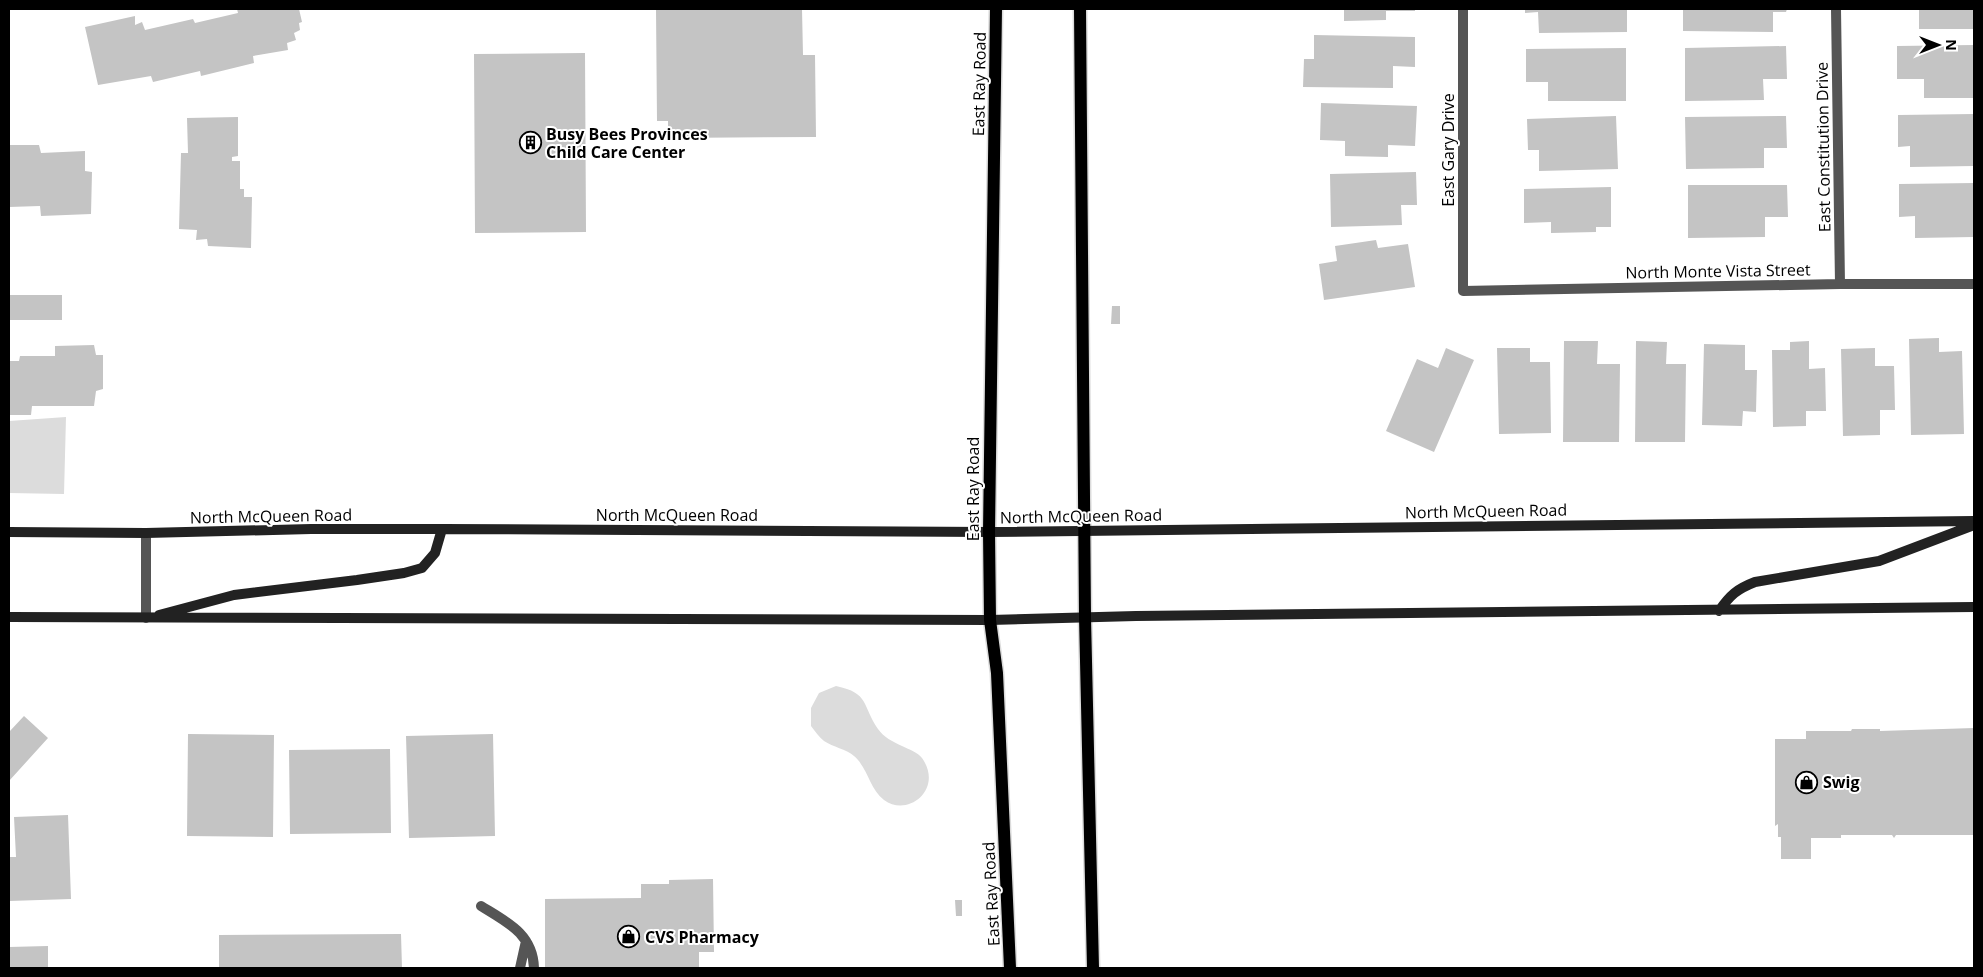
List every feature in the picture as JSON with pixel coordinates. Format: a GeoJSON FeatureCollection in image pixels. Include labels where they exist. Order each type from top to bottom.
{"type":"FeatureCollection","features":[{"type":"Feature","properties":{"kind":"main road","name":"East Ray Road"},"geometry":{"type":"LineString","coordinates":[[996,9],[989,532],[990,620],[997,673],[1010,968]]}},
{"type":"Feature","properties":{"kind":"main road"},"geometry":{"type":"LineString","coordinates":[[1080,9],[1085,617],[1093,968]]}},
{"type":"Feature","properties":{"kind":"main road","name":"North McQueen Road"},"geometry":{"type":"LineString","coordinates":[[9,532],[146,533],[311,529],[442,529],[989,532],[1974,521]]}},
{"type":"Feature","properties":{"kind":"main road"},"geometry":{"type":"LineString","coordinates":[[1719,611],[1729,596],[1740,588],[1755,582],[1878,560],[1974,525]]}},
{"type":"Feature","properties":{"kind":"main road"},"geometry":{"type":"LineString","coordinates":[[146,618],[234,594],[357,580],[404,573],[422,568],[435,553],[442,529]]}},
{"type":"Feature","properties":{"kind":"main road"},"geometry":{"type":"LineString","coordinates":[[9,617],[990,620],[1085,617],[1974,607]]}},
{"type":"Feature","properties":{"kind":"street","name":"East Gary Drive"},"geometry":{"type":"LineString","coordinates":[[1463,9],[1463,291]]}},
{"type":"Feature","properties":{"kind":"street","name":"East Constitution Drive"},"geometry":{"type":"LineString","coordinates":[[1836,9],[1840,284]]}},
{"type":"Feature","properties":{"kind":"street","name":"North Monte Vista Street"},"geometry":{"type":"LineString","coordinates":[[1463,291],[1840,284],[1974,284]]}},
{"type":"Feature","properties":{"kind":"street"},"geometry":{"type":"LineString","coordinates":[[146,533],[146,618]]}},
{"type":"Feature","properties":{"kind":"street"},"geometry":{"type":"LineString","coordinates":[[482,906],[515,927],[526,941],[534,959],[534,968]]}},
{"type":"Feature","properties":{"kind":"street"},"geometry":{"type":"LineString","coordinates":[[520,968],[526,941]]}},
{"type":"Feature","properties":{"kind":"shaded area"},"geometry":{"type":"Polygon","coordinates":[[[66,417],[64,494],[9,493],[9,421],[66,417]]]}},
{"type":"Feature","properties":{"kind":"shaded area"},"geometry":{"type":"Polygon","coordinates":[[[836,686],[855,692],[864,701],[873,721],[883,734],[922,758],[928,769],[929,780],[926,790],[912,803],[893,805],[884,800],[875,790],[859,761],[847,752],[824,741],[811,726],[811,708],[819,693],[836,686]]]}},
{"type":"Feature","properties":{"kind":"building"},"geometry":{"type":"Polygon","coordinates":[[[237,9],[299,9],[302,22],[299,23],[300,30],[294,33],[296,40],[287,43],[288,50],[253,56],[254,63],[201,76],[200,71],[153,82],[151,76],[98,85],[85,27],[135,16],[135,25],[142,22],[145,30],[193,19],[195,23],[238,13],[237,9]]]}},
{"type":"Feature","properties":{"kind":"building"},"geometry":{"type":"Polygon","coordinates":[[[656,9],[802,9],[803,55],[815,55],[816,137],[668,138],[668,121],[657,121],[656,9]]]}},
{"type":"Feature","properties":{"kind":"building"},"geometry":{"type":"Polygon","coordinates":[[[1344,9],[1415,9],[1415,11],[1386,11],[1386,20],[1344,21],[1344,9]]]}},
{"type":"Feature","properties":{"kind":"building"},"geometry":{"type":"Polygon","coordinates":[[[1525,9],[1627,9],[1627,32],[1539,33],[1538,12],[1525,13],[1525,9]]]}},
{"type":"Feature","properties":{"kind":"building"},"geometry":{"type":"Polygon","coordinates":[[[1683,9],[1787,9],[1786,12],[1773,12],[1773,32],[1683,31],[1683,9]]]}},
{"type":"Feature","properties":{"kind":"building"},"geometry":{"type":"Polygon","coordinates":[[[1919,9],[1974,9],[1974,29],[1919,29],[1919,9]]]}},
{"type":"Feature","properties":{"kind":"building"},"geometry":{"type":"Polygon","coordinates":[[[1314,35],[1415,37],[1415,67],[1393,66],[1393,88],[1303,87],[1304,59],[1314,59],[1314,35]]]}},
{"type":"Feature","properties":{"kind":"building"},"geometry":{"type":"Polygon","coordinates":[[[1974,45],[1974,98],[1924,98],[1924,79],[1897,79],[1897,46],[1974,45]]]}},
{"type":"Feature","properties":{"kind":"building"},"geometry":{"type":"Polygon","coordinates":[[[1786,46],[1787,79],[1763,79],[1764,100],[1685,101],[1685,48],[1786,46]]]}},
{"type":"Feature","properties":{"kind":"building"},"geometry":{"type":"Polygon","coordinates":[[[1626,48],[1626,101],[1548,101],[1548,82],[1526,82],[1526,49],[1626,48]]]}},
{"type":"Feature","properties":{"kind":"building","name":"Busy Bees Provinces Child Care Center"},"geometry":{"type":"Polygon","coordinates":[[[585,53],[586,232],[475,233],[474,54],[585,53]]]}},
{"type":"Feature","properties":{"kind":"building"},"geometry":{"type":"Polygon","coordinates":[[[1321,103],[1417,106],[1415,146],[1388,145],[1388,157],[1345,156],[1345,141],[1320,140],[1321,103]]]}},
{"type":"Feature","properties":{"kind":"building"},"geometry":{"type":"Polygon","coordinates":[[[1974,114],[1974,166],[1910,167],[1910,146],[1898,147],[1898,115],[1974,114]]]}},
{"type":"Feature","properties":{"kind":"building"},"geometry":{"type":"Polygon","coordinates":[[[1616,116],[1618,169],[1539,171],[1539,150],[1528,150],[1527,119],[1616,116]]]}},
{"type":"Feature","properties":{"kind":"building"},"geometry":{"type":"Polygon","coordinates":[[[1786,116],[1787,148],[1764,148],[1764,168],[1686,169],[1685,117],[1786,116]]]}},
{"type":"Feature","properties":{"kind":"building"},"geometry":{"type":"Polygon","coordinates":[[[238,117],[238,156],[232,157],[232,161],[240,161],[240,189],[244,189],[244,197],[252,197],[251,248],[208,246],[207,239],[196,240],[197,230],[179,229],[181,153],[188,153],[187,118],[238,117]]]}},
{"type":"Feature","properties":{"kind":"building"},"geometry":{"type":"Polygon","coordinates":[[[9,145],[39,145],[41,153],[85,151],[85,171],[92,172],[91,214],[41,216],[40,206],[9,207],[9,145]]]}},
{"type":"Feature","properties":{"kind":"building"},"geometry":{"type":"Polygon","coordinates":[[[1416,172],[1417,205],[1401,205],[1402,225],[1331,227],[1330,174],[1416,172]]]}},
{"type":"Feature","properties":{"kind":"building"},"geometry":{"type":"Polygon","coordinates":[[[1974,183],[1974,237],[1915,238],[1915,216],[1899,217],[1899,184],[1974,183]]]}},
{"type":"Feature","properties":{"kind":"building"},"geometry":{"type":"Polygon","coordinates":[[[1688,185],[1787,185],[1788,217],[1765,217],[1765,237],[1688,238],[1688,185]]]}},
{"type":"Feature","properties":{"kind":"building"},"geometry":{"type":"Polygon","coordinates":[[[1611,187],[1611,227],[1596,227],[1596,232],[1551,233],[1551,222],[1524,223],[1524,189],[1611,187]]]}},
{"type":"Feature","properties":{"kind":"building"},"geometry":{"type":"Polygon","coordinates":[[[1376,240],[1378,248],[1408,244],[1415,287],[1324,300],[1319,264],[1337,261],[1335,246],[1376,240]]]}},
{"type":"Feature","properties":{"kind":"building"},"geometry":{"type":"Polygon","coordinates":[[[9,295],[62,295],[62,320],[9,320],[9,295]]]}},
{"type":"Feature","properties":{"kind":"building"},"geometry":{"type":"Polygon","coordinates":[[[1112,306],[1120,306],[1120,324],[1111,324],[1112,306]]]}},
{"type":"Feature","properties":{"kind":"building"},"geometry":{"type":"Polygon","coordinates":[[[1939,338],[1939,352],[1962,351],[1964,434],[1911,435],[1909,339],[1939,338]]]}},
{"type":"Feature","properties":{"kind":"building"},"geometry":{"type":"Polygon","coordinates":[[[1564,341],[1598,341],[1597,364],[1620,364],[1619,442],[1563,442],[1564,341]]]}},
{"type":"Feature","properties":{"kind":"building"},"geometry":{"type":"Polygon","coordinates":[[[1636,341],[1667,342],[1666,364],[1686,364],[1685,442],[1635,442],[1636,341]]]}},
{"type":"Feature","properties":{"kind":"building"},"geometry":{"type":"Polygon","coordinates":[[[1809,341],[1809,369],[1825,368],[1826,411],[1806,411],[1806,426],[1773,427],[1772,350],[1790,350],[1790,342],[1809,341]]]}},
{"type":"Feature","properties":{"kind":"building"},"geometry":{"type":"Polygon","coordinates":[[[1704,344],[1745,345],[1745,370],[1757,370],[1756,412],[1743,411],[1742,426],[1702,425],[1704,344]]]}},
{"type":"Feature","properties":{"kind":"building"},"geometry":{"type":"Polygon","coordinates":[[[94,345],[96,355],[103,355],[103,389],[96,391],[94,406],[32,406],[31,415],[9,415],[9,361],[19,361],[20,356],[55,356],[55,346],[94,345]]]}},
{"type":"Feature","properties":{"kind":"building"},"geometry":{"type":"Polygon","coordinates":[[[1446,348],[1474,360],[1434,452],[1386,431],[1417,359],[1438,368],[1446,348]]]}},
{"type":"Feature","properties":{"kind":"building"},"geometry":{"type":"Polygon","coordinates":[[[1497,348],[1530,348],[1530,362],[1550,362],[1551,433],[1499,434],[1497,348]]]}},
{"type":"Feature","properties":{"kind":"building"},"geometry":{"type":"Polygon","coordinates":[[[1875,348],[1875,366],[1894,366],[1895,410],[1880,410],[1880,435],[1843,436],[1841,349],[1875,348]]]}},
{"type":"Feature","properties":{"kind":"building"},"geometry":{"type":"Polygon","coordinates":[[[24,716],[48,738],[9,781],[9,732],[24,716]]]}},
{"type":"Feature","properties":{"kind":"building"},"geometry":{"type":"Polygon","coordinates":[[[1974,728],[1974,835],[1896,835],[1894,838],[1892,835],[1841,835],[1841,838],[1811,838],[1811,859],[1781,859],[1781,837],[1778,837],[1778,824],[1775,826],[1775,739],[1806,739],[1806,731],[1974,728]]]}},
{"type":"Feature","properties":{"kind":"building"},"geometry":{"type":"Polygon","coordinates":[[[188,734],[274,735],[273,837],[187,836],[188,734]]]}},
{"type":"Feature","properties":{"kind":"building"},"geometry":{"type":"Polygon","coordinates":[[[493,734],[495,836],[409,838],[406,736],[493,734]]]}},
{"type":"Feature","properties":{"kind":"building"},"geometry":{"type":"Polygon","coordinates":[[[390,749],[391,833],[290,834],[289,750],[390,749]]]}},
{"type":"Feature","properties":{"kind":"building"},"geometry":{"type":"Polygon","coordinates":[[[68,815],[71,899],[9,901],[9,857],[16,857],[14,817],[68,815]]]}},
{"type":"Feature","properties":{"kind":"building","name":"CVS Pharmacy"},"geometry":{"type":"Polygon","coordinates":[[[713,879],[714,952],[699,952],[699,968],[545,968],[545,899],[641,898],[641,884],[669,884],[669,880],[713,879]]]}},
{"type":"Feature","properties":{"kind":"building"},"geometry":{"type":"Polygon","coordinates":[[[955,900],[962,900],[962,916],[956,916],[955,900]]]}},
{"type":"Feature","properties":{"kind":"building"},"geometry":{"type":"Polygon","coordinates":[[[401,934],[402,968],[219,968],[219,935],[401,934]]]}},
{"type":"Feature","properties":{"kind":"building"},"geometry":{"type":"Polygon","coordinates":[[[48,946],[48,968],[9,968],[9,947],[48,946]]]}},
{"type":"Feature","properties":{"kind":"place","name":"Busy Bees Provinces Child Care Center"},"geometry":{"type":"Point","coordinates":[530,143]}},
{"type":"Feature","properties":{"kind":"place","name":"Swig"},"geometry":{"type":"Point","coordinates":[1807,782]}},
{"type":"Feature","properties":{"kind":"place","name":"CVS Pharmacy"},"geometry":{"type":"Point","coordinates":[629,937]}}]}
